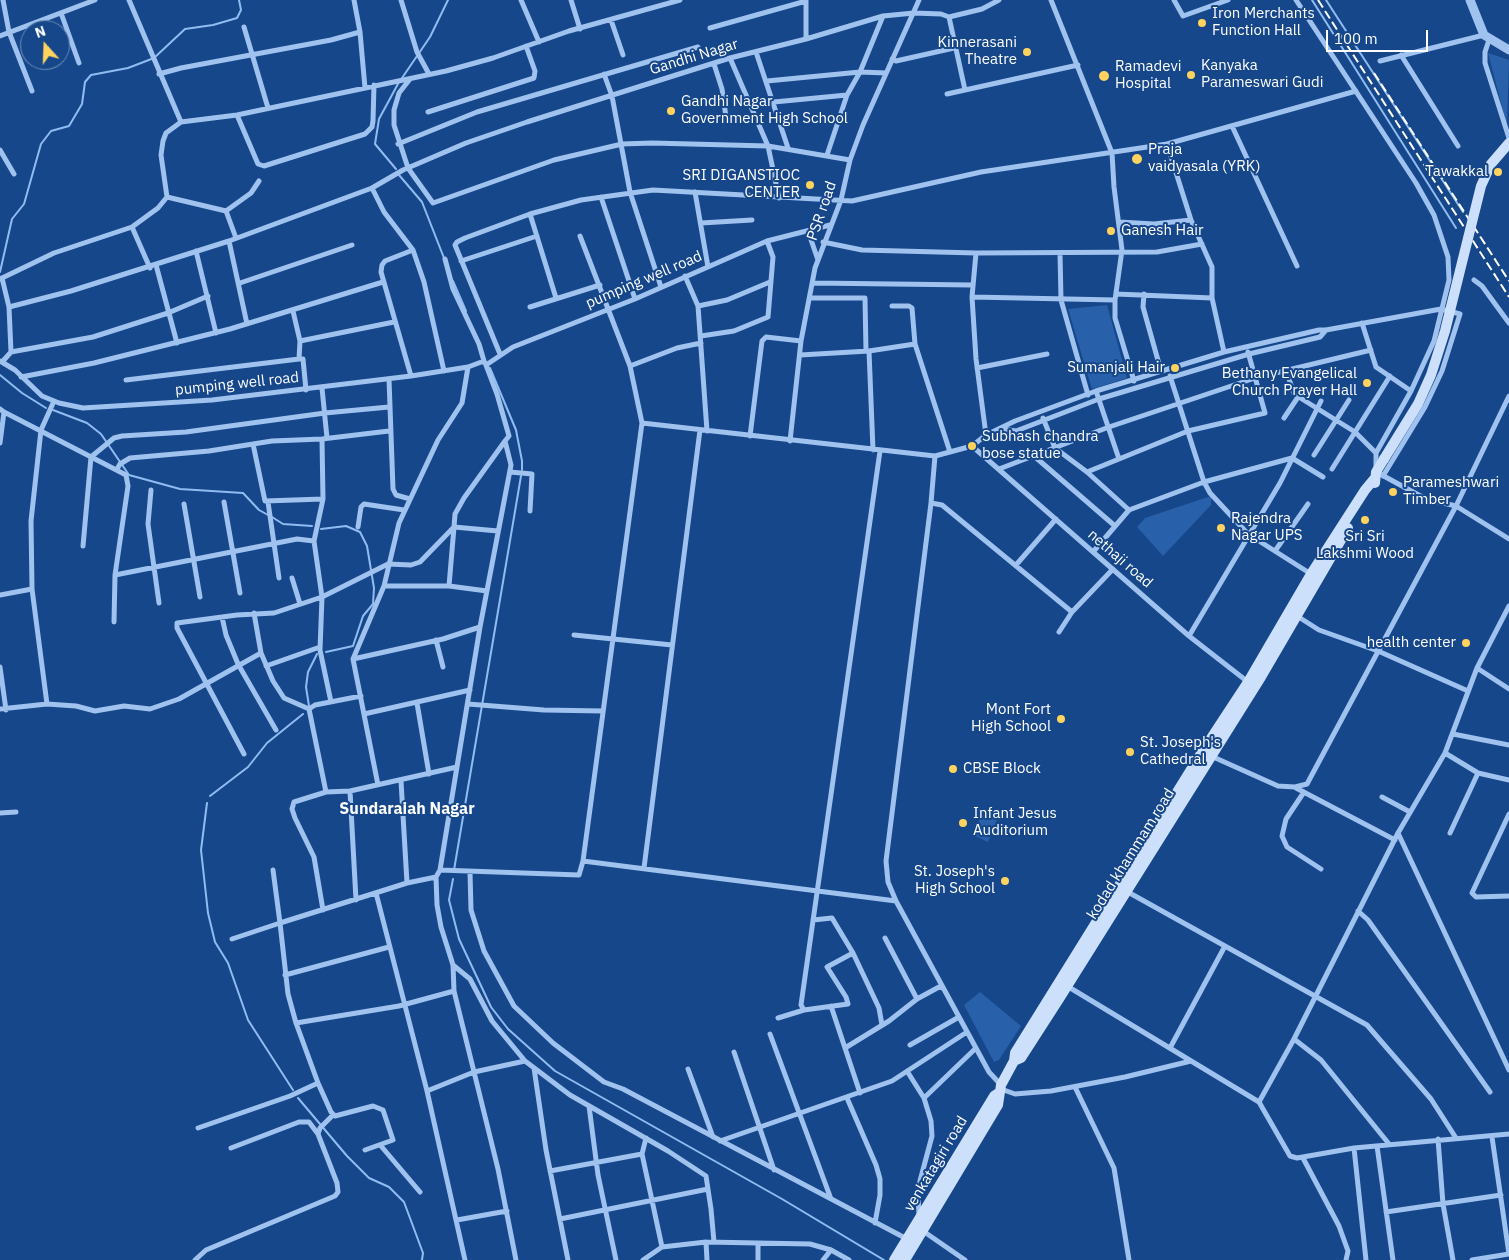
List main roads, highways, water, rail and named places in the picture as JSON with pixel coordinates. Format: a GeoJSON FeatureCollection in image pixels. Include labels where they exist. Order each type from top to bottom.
{"type":"FeatureCollection","features":[{"type":"Feature","properties":{"kind":"main road","name":"kodad khammam road"},"geometry":{"type":"LineString","coordinates":[[1014,1061],[1021,1058],[1067,986],[1123,889],[1206,754],[1296,616],[1375,484],[1378,476],[1380,456],[1418,404],[1431,375],[1445,332],[1481,186],[1491,164],[1509,143]]}},
{"type":"Feature","properties":{"kind":"main road","name":"kodad khammam road"},"geometry":{"type":"LineString","coordinates":[[1251,684],[1311,574],[1371,482],[1378,476]]}},
{"type":"Feature","properties":{"kind":"main road","name":"kodad khammam road"},"geometry":{"type":"LineString","coordinates":[[1000,1088],[1014,1061],[1015,1053],[1123,889]]}},
{"type":"Feature","properties":{"kind":"main road","name":"venkatagiri road"},"geometry":{"type":"LineString","coordinates":[[898,1259],[907,1239],[920,1225],[1000,1088]]}},
{"type":"Feature","properties":{"kind":"main road"},"geometry":{"type":"LineString","coordinates":[[898,1259],[920,1225]]}},
{"type":"Feature","properties":{"kind":"waterway"},"geometry":{"type":"LineString","coordinates":[[0,272],[12,219],[24,204],[41,144],[51,131],[69,126],[82,104],[85,82],[91,75],[128,68],[154,58],[185,29],[213,25],[237,18],[241,10],[239,0]]}},
{"type":"Feature","properties":{"kind":"waterway"},"geometry":{"type":"LineString","coordinates":[[402,78],[430,37],[448,0]]}},
{"type":"Feature","properties":{"kind":"waterway"},"geometry":{"type":"LineString","coordinates":[[1312,0],[1456,228]]}},
{"type":"Feature","properties":{"kind":"waterway"},"geometry":{"type":"LineString","coordinates":[[1326,0],[1463,212]]}},
{"type":"Feature","properties":{"kind":"waterway"},"geometry":{"type":"LineString","coordinates":[[396,169],[375,144],[379,119],[399,82]]}},
{"type":"Feature","properties":{"kind":"waterway"},"geometry":{"type":"LineString","coordinates":[[399,175],[422,202],[444,258]]}},
{"type":"Feature","properties":{"kind":"waterway"},"geometry":{"type":"LineString","coordinates":[[453,281],[466,311]]}},
{"type":"Feature","properties":{"kind":"waterway"},"geometry":{"type":"LineString","coordinates":[[490,368],[516,430],[522,470]]}},
{"type":"Feature","properties":{"kind":"waterway"},"geometry":{"type":"LineString","coordinates":[[0,375],[22,393],[46,408]]}},
{"type":"Feature","properties":{"kind":"waterway"},"geometry":{"type":"LineString","coordinates":[[53,410],[87,423],[101,434],[129,475],[180,489],[243,493],[259,510],[268,515]]}},
{"type":"Feature","properties":{"kind":"waterway"},"geometry":{"type":"LineString","coordinates":[[454,870],[521,476]]}},
{"type":"Feature","properties":{"kind":"waterway"},"geometry":{"type":"LineString","coordinates":[[272,517],[283,524],[312,526]]}},
{"type":"Feature","properties":{"kind":"waterway"},"geometry":{"type":"LineString","coordinates":[[321,529],[346,526],[360,532],[367,546],[374,588],[373,604],[363,616],[353,646],[326,652]]}},
{"type":"Feature","properties":{"kind":"waterway"},"geometry":{"type":"LineString","coordinates":[[309,706],[306,687],[308,672],[317,654]]}},
{"type":"Feature","properties":{"kind":"waterway"},"geometry":{"type":"LineString","coordinates":[[210,796],[248,767],[267,743],[303,714]]}},
{"type":"Feature","properties":{"kind":"waterway"},"geometry":{"type":"LineString","coordinates":[[207,803],[201,850],[208,913],[215,942],[228,963],[248,1020],[293,1090]]}},
{"type":"Feature","properties":{"kind":"waterway"},"geometry":{"type":"LineString","coordinates":[[453,879],[449,900],[459,939],[491,1007],[508,1029],[555,1071],[782,1199],[884,1260]]}},
{"type":"Feature","properties":{"kind":"waterway"},"geometry":{"type":"LineString","coordinates":[[298,1098],[347,1156],[369,1178],[389,1187],[404,1202],[423,1253],[422,1260]]}},
{"type":"Feature","properties":{"kind":"railway"},"geometry":{"type":"LineString","coordinates":[[1318,0],[1509,297]]}},
{"type":"Feature","properties":{"kind":"railway"},"geometry":{"type":"LineString","coordinates":[[1374,73],[1509,281]]}},
{"type":"Feature","properties":{"kind":"place","name":"Iron Merchants Function Hall"},"geometry":{"type":"Point","coordinates":[1202,23]}},
{"type":"Feature","properties":{"kind":"place","name":"Kinnerasani Theatre"},"geometry":{"type":"Point","coordinates":[1027,52]}},
{"type":"Feature","properties":{"kind":"place","name":"Kanyaka Parameswari Gudi"},"geometry":{"type":"Point","coordinates":[1191,75]}},
{"type":"Feature","properties":{"kind":"place","name":"Ramadevi Hospital"},"geometry":{"type":"Point","coordinates":[1104,76]}},
{"type":"Feature","properties":{"kind":"place","name":"Gandhi Nagar Government High School"},"geometry":{"type":"Point","coordinates":[671,111]}},
{"type":"Feature","properties":{"kind":"place","name":"Praja vaidyasala (YRK)"},"geometry":{"type":"Point","coordinates":[1137,159]}},
{"type":"Feature","properties":{"kind":"place","name":"Tawakkal"},"geometry":{"type":"Point","coordinates":[1498,172]}},
{"type":"Feature","properties":{"kind":"place","name":"SRI DIGANSTIOC CENTER"},"geometry":{"type":"Point","coordinates":[810,185]}},
{"type":"Feature","properties":{"kind":"place","name":"Ganesh Hair"},"geometry":{"type":"Point","coordinates":[1111,231]}},
{"type":"Feature","properties":{"kind":"place","name":"Sumanjali Hair"},"geometry":{"type":"Point","coordinates":[1175,368]}},
{"type":"Feature","properties":{"kind":"place","name":"Bethany Evangelical Church Prayer Hall"},"geometry":{"type":"Point","coordinates":[1367,383]}},
{"type":"Feature","properties":{"kind":"place","name":"Subhash chandra bose statue"},"geometry":{"type":"Point","coordinates":[972,446]}},
{"type":"Feature","properties":{"kind":"place","name":"Parameshwari Timber"},"geometry":{"type":"Point","coordinates":[1393,492]}},
{"type":"Feature","properties":{"kind":"place","name":"Sri Sri Lakshmi Wood"},"geometry":{"type":"Point","coordinates":[1365,520]}},
{"type":"Feature","properties":{"kind":"place","name":"Rajendra Nagar UPS"},"geometry":{"type":"Point","coordinates":[1221,528]}},
{"type":"Feature","properties":{"kind":"place","name":"health center"},"geometry":{"type":"Point","coordinates":[1466,643]}},
{"type":"Feature","properties":{"kind":"place","name":"Mont Fort High School"},"geometry":{"type":"Point","coordinates":[1061,719]}},
{"type":"Feature","properties":{"kind":"place","name":"St. Joseph's Cathedral"},"geometry":{"type":"Point","coordinates":[1130,752]}},
{"type":"Feature","properties":{"kind":"place","name":"CBSE Block"},"geometry":{"type":"Point","coordinates":[953,769]}},
{"type":"Feature","properties":{"kind":"place","name":"Infant Jesus Auditorium"},"geometry":{"type":"Point","coordinates":[963,823]}},
{"type":"Feature","properties":{"kind":"place","name":"St. Joseph's High School"},"geometry":{"type":"Point","coordinates":[1005,881]}},
{"type":"Feature","properties":{"kind":"district","name":"Sundaraiah Nagar"},"geometry":{"type":"Point","coordinates":[407,809]}}]}
